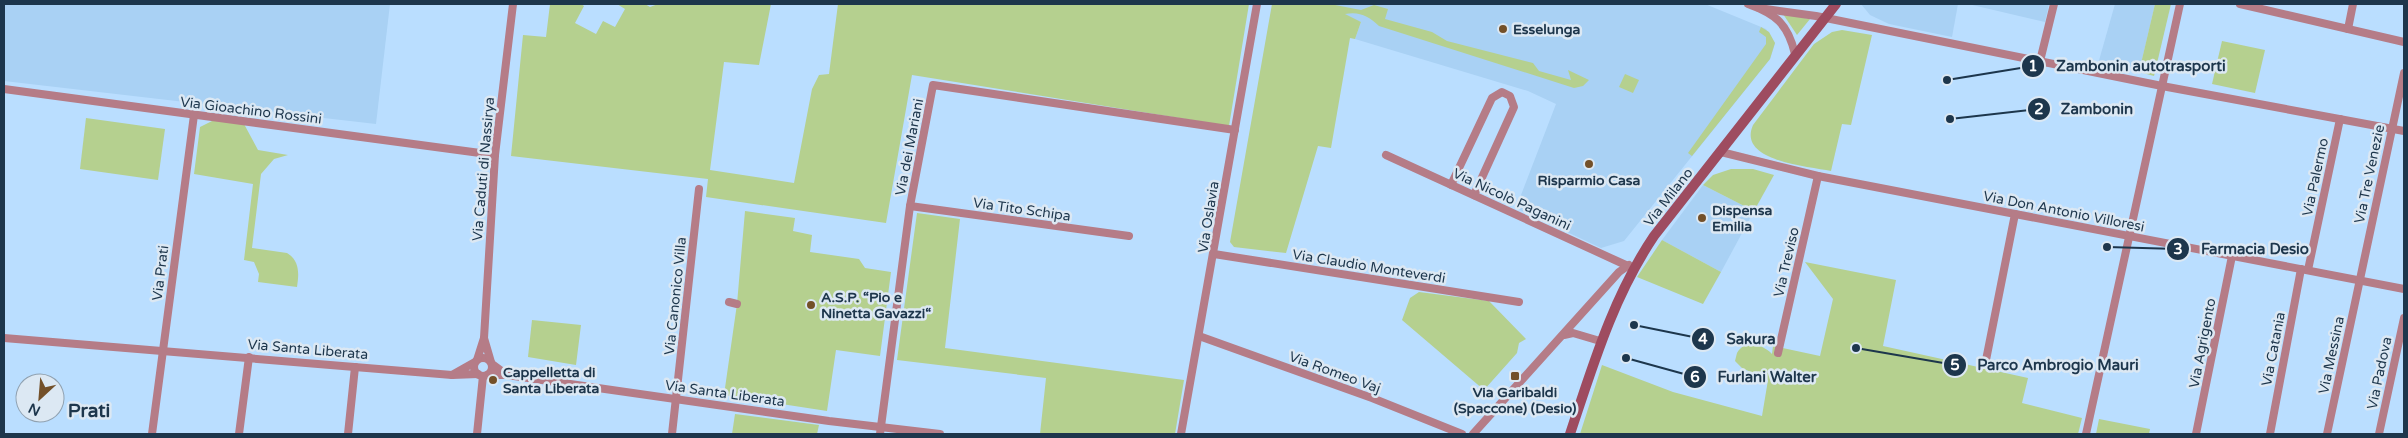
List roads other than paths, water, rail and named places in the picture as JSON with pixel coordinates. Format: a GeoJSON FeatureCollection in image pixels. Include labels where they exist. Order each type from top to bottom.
{"type":"FeatureCollection","features":[{"type":"Feature","properties":{"kind":"main road","name":"Via Milano"},"geometry":{"type":"LineString","coordinates":[[1570,434],[1600,341],[1617,300],[1638,260],[1654,236],[1835,4]]}},
{"type":"Feature","properties":{"kind":"street","name":"Via Caduti di Nassirya"},"geometry":{"type":"LineString","coordinates":[[484,338],[495,154],[513,4]]}},
{"type":"Feature","properties":{"kind":"street","name":"Via Oslavia"},"geometry":{"type":"LineString","coordinates":[[1181,434],[1257,4]]}},
{"type":"Feature","properties":{"kind":"street"},"geometry":{"type":"LineString","coordinates":[[1748,4],[1777,18],[1786,26],[1795,54]]}},
{"type":"Feature","properties":{"kind":"street"},"geometry":{"type":"LineString","coordinates":[[2040,61],[2054,4]]}},
{"type":"Feature","properties":{"kind":"street"},"geometry":{"type":"LineString","coordinates":[[2086,434],[2131,236],[2180,4]]}},
{"type":"Feature","properties":{"kind":"street"},"geometry":{"type":"LineString","coordinates":[[2240,4],[2404,42]]}},
{"type":"Feature","properties":{"kind":"street"},"geometry":{"type":"LineString","coordinates":[[2348,29],[2353,4]]}},
{"type":"Feature","properties":{"kind":"street"},"geometry":{"type":"LineString","coordinates":[[1759,8],[1824,18],[2162,86],[2404,131]]}},
{"type":"Feature","properties":{"kind":"street","name":"Via Tre Venezie"},"geometry":{"type":"LineString","coordinates":[[2359,280],[2404,73]]}},
{"type":"Feature","properties":{"kind":"street","name":"Via dei Mariani"},"geometry":{"type":"LineString","coordinates":[[881,431],[910,206],[933,85],[1235,130]]}},
{"type":"Feature","properties":{"kind":"street","name":"Via Gioachino Rossini"},"geometry":{"type":"LineString","coordinates":[[4,89],[495,154]]}},
{"type":"Feature","properties":{"kind":"street"},"geometry":{"type":"LineString","coordinates":[[1452,185],[1492,98],[1502,92],[1510,96],[1514,107],[1474,195]]}},
{"type":"Feature","properties":{"kind":"street","name":"Via Prati"},"geometry":{"type":"LineString","coordinates":[[152,434],[194,115]]}},
{"type":"Feature","properties":{"kind":"street","name":"Via Palermo"},"geometry":{"type":"LineString","coordinates":[[2304,269],[2340,119]]}},
{"type":"Feature","properties":{"kind":"street","name":"Via Don Antonio Villoresi"},"geometry":{"type":"LineString","coordinates":[[1721,152],[1818,176],[2404,289]]}},
{"type":"Feature","properties":{"kind":"street","name":"Via Nicolò Paganini"},"geometry":{"type":"LineString","coordinates":[[1386,155],[1628,266]]}},
{"type":"Feature","properties":{"kind":"street","name":"Via Treviso"},"geometry":{"type":"LineString","coordinates":[[1778,353],[1818,176]]}},
{"type":"Feature","properties":{"kind":"street","name":"Via Canonico Villa"},"geometry":{"type":"LineString","coordinates":[[672,434],[699,189]]}},
{"type":"Feature","properties":{"kind":"street","name":"Via Tito Schipa"},"geometry":{"type":"LineString","coordinates":[[910,206],[1129,236]]}},
{"type":"Feature","properties":{"kind":"street"},"geometry":{"type":"LineString","coordinates":[[1986,360],[2015,214]]}},
{"type":"Feature","properties":{"kind":"street","name":"Via Claudio Monteverdi"},"geometry":{"type":"LineString","coordinates":[[1214,254],[1519,302]]}},
{"type":"Feature","properties":{"kind":"street","name":"Via Agrigento"},"geometry":{"type":"LineString","coordinates":[[2196,434],[2232,256]]}},
{"type":"Feature","properties":{"kind":"street"},"geometry":{"type":"LineString","coordinates":[[1473,434],[1619,272],[1638,260]]}},
{"type":"Feature","properties":{"kind":"street","name":"Via Catania"},"geometry":{"type":"LineString","coordinates":[[2270,434],[2304,269]]}},
{"type":"Feature","properties":{"kind":"street","name":"Via Messina"},"geometry":{"type":"LineString","coordinates":[[2327,434],[2359,280]]}},
{"type":"Feature","properties":{"kind":"street","name":"Via Padova"},"geometry":{"type":"LineString","coordinates":[[2379,434],[2404,318]]}},
{"type":"Feature","properties":{"kind":"street"},"geometry":{"type":"LineString","coordinates":[[1564,335],[1573,333],[1600,341]]}},
{"type":"Feature","properties":{"kind":"street","name":"Via Romeo Vaj"},"geometry":{"type":"LineString","coordinates":[[1199,336],[1381,402],[1462,434]]}},
{"type":"Feature","properties":{"kind":"street","name":"Via Santa Liberata"},"geometry":{"type":"LineString","coordinates":[[4,338],[452,375],[507,375],[676,398],[881,431],[940,434]]}},
{"type":"Feature","properties":{"kind":"street"},"geometry":{"type":"LineString","coordinates":[[483,375],[474,368],[484,338]]}},
{"type":"Feature","properties":{"kind":"street"},"geometry":{"type":"LineString","coordinates":[[483,375],[492,370],[484,338]]}},
{"type":"Feature","properties":{"kind":"street"},"geometry":{"type":"LineString","coordinates":[[239,434],[249,357]]}},
{"type":"Feature","properties":{"kind":"street"},"geometry":{"type":"LineString","coordinates":[[452,375],[476,361],[486,358],[491,363]]}},
{"type":"Feature","properties":{"kind":"street","name":"Via Santa Liberata"},"geometry":{"type":"LineString","coordinates":[[491,363],[507,375]]}},
{"type":"Feature","properties":{"kind":"street"},"geometry":{"type":"LineString","coordinates":[[348,434],[356,367]]}},
{"type":"Feature","properties":{"kind":"street"},"geometry":{"type":"LineString","coordinates":[[477,434],[483,375]]}},
{"type":"Feature","properties":{"kind":"place","name":"Esselunga"},"geometry":{"type":"Point","coordinates":[1503,29]}},
{"type":"Feature","properties":{"kind":"place","name":"Zambonin autotrasporti"},"geometry":{"type":"Point","coordinates":[1947,80]}},
{"type":"Feature","properties":{"kind":"place","name":"Zambonin"},"geometry":{"type":"Point","coordinates":[1950,119]}},
{"type":"Feature","properties":{"kind":"place","name":"Risparmio Casa"},"geometry":{"type":"Point","coordinates":[1589,164]}},
{"type":"Feature","properties":{"kind":"place","name":"Dispensa Emilia"},"geometry":{"type":"Point","coordinates":[1702,218]}},
{"type":"Feature","properties":{"kind":"place","name":"Farmacia Desio"},"geometry":{"type":"Point","coordinates":[2107,247]}},
{"type":"Feature","properties":{"kind":"place","name":"A.S.P. “Pio e Ninetta Gavazzi“"},"geometry":{"type":"Point","coordinates":[811,305]}},
{"type":"Feature","properties":{"kind":"place","name":"Sakura"},"geometry":{"type":"Point","coordinates":[1634,325]}},
{"type":"Feature","properties":{"kind":"place","name":"Parco Ambrogio Mauri"},"geometry":{"type":"Point","coordinates":[1856,348]}},
{"type":"Feature","properties":{"kind":"place","name":"Furlani Walter"},"geometry":{"type":"Point","coordinates":[1626,358]}},
{"type":"Feature","properties":{"kind":"place","name":"Via Garibaldi (Spaccone) (Desio)"},"geometry":{"type":"Point","coordinates":[1515,376]}},
{"type":"Feature","properties":{"kind":"place","name":"Cappelletta di Santa Liberata"},"geometry":{"type":"Point","coordinates":[493,380]}},
{"type":"Feature","properties":{"kind":"district","name":"Prati"},"geometry":{"type":"Point","coordinates":[89,410]}}]}
